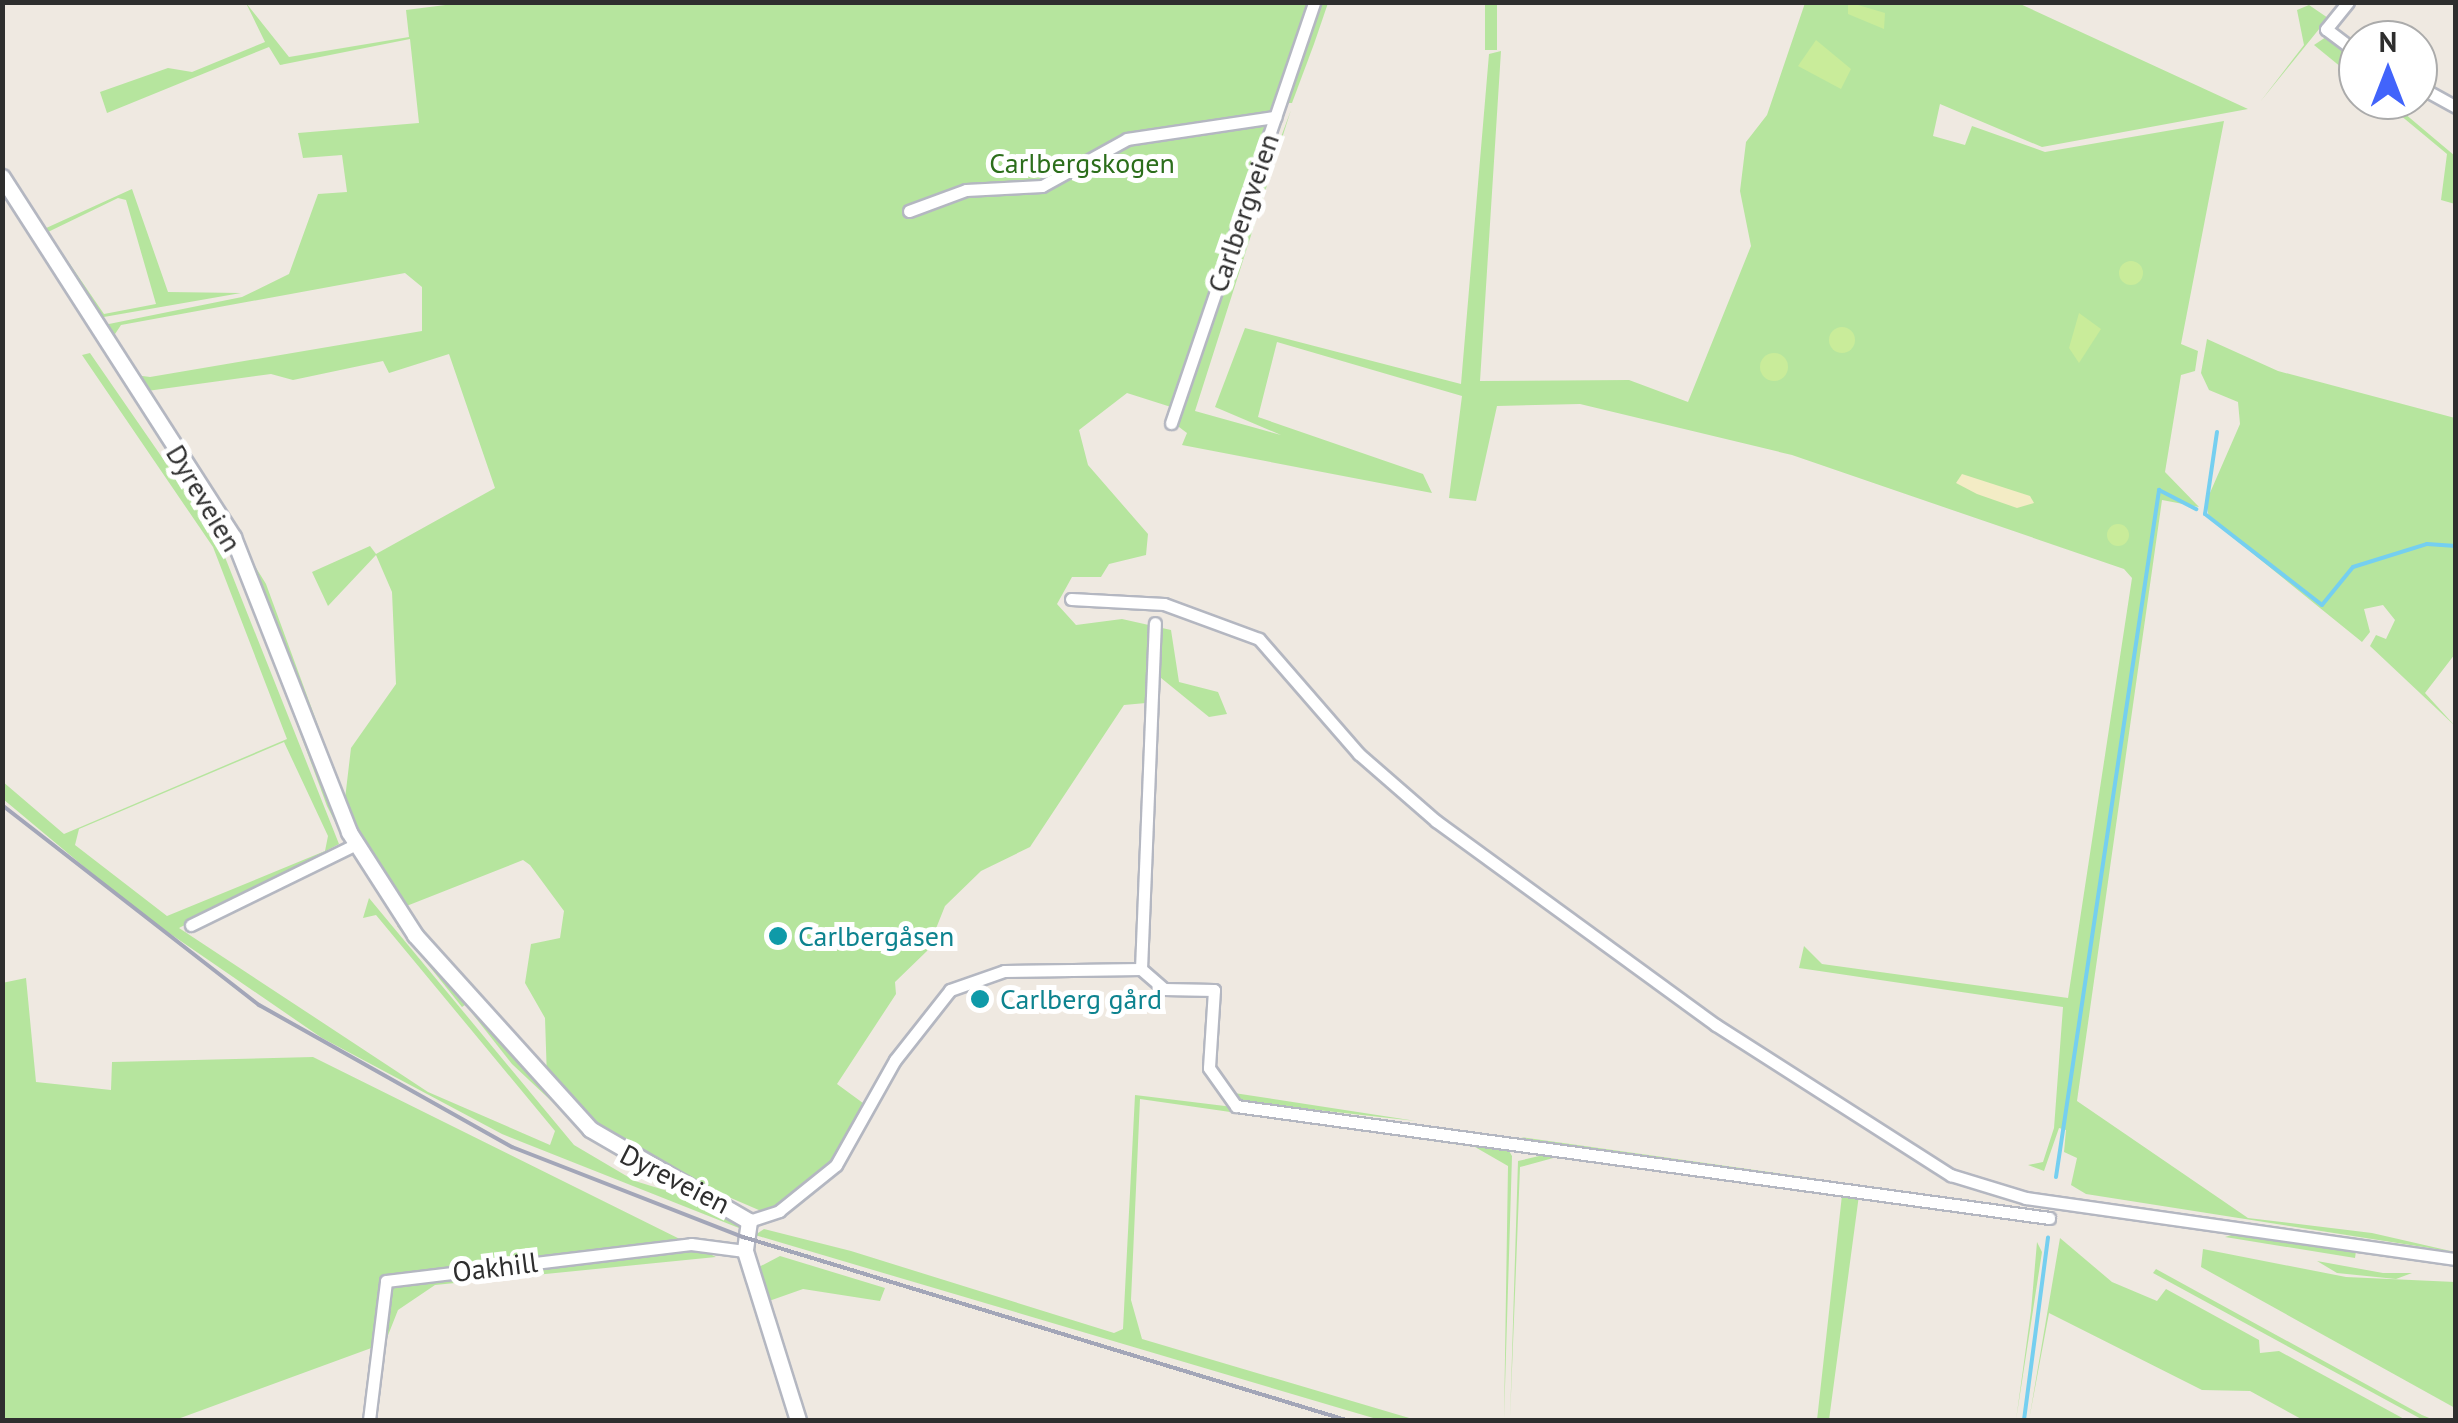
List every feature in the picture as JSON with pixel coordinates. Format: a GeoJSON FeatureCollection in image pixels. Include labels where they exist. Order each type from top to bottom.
{"type":"FeatureCollection","features":[{"type":"Feature","properties":{"kind":"main road","name":"Dyreveien"},"geometry":{"type":"LineString","coordinates":[[2,177],[233,537],[356,844],[471,1006],[580,1120],[633,1162],[749,1221],[746,1247]]}},
{"type":"Feature","properties":{"kind":"main road"},"geometry":{"type":"LineString","coordinates":[[746,1247],[798,1420]]}},
{"type":"Feature","properties":{"kind":"street","name":"Carlbergveien"},"geometry":{"type":"LineString","coordinates":[[1171,423],[1314,2]]}},
{"type":"Feature","properties":{"kind":"street"},"geometry":{"type":"LineString","coordinates":[[2338,37],[2326,28],[2348,2]]}},
{"type":"Feature","properties":{"kind":"street"},"geometry":{"type":"LineString","coordinates":[[908,210],[966,190],[1042,186],[1126,139],[1275,117]]}},
{"type":"Feature","properties":{"kind":"street"},"geometry":{"type":"LineString","coordinates":[[1070,599],[1164,604],[1259,639],[1359,754],[1436,821],[1716,1026],[1951,1176],[2026,1198],[2456,1258]]}},
{"type":"Feature","properties":{"kind":"street"},"geometry":{"type":"LineString","coordinates":[[1141,969],[1156,624]]}},
{"type":"Feature","properties":{"kind":"street"},"geometry":{"type":"LineString","coordinates":[[191,925],[356,844]]}},
{"type":"Feature","properties":{"kind":"street"},"geometry":{"type":"LineString","coordinates":[[749,1221],[779,1211],[836,1166],[894,1060],[950,990],[1004,971],[1141,969],[1164,989],[1214,990],[1209,1068],[1236,1106],[2049,1218]]}},
{"type":"Feature","properties":{"kind":"street","name":"Oakhill"},"geometry":{"type":"LineString","coordinates":[[369,1420],[386,1281],[692,1244],[746,1247]]}},
{"type":"Feature","properties":{"kind":"green space"},"geometry":{"type":"Polygon","coordinates":[[[1848,2],[1885,13],[1884,29],[1848,14],[1848,2]]]}},
{"type":"Feature","properties":{"kind":"green space","name":"Carlbergskogen"},"geometry":{"type":"Polygon","coordinates":[[[246,3],[289,57],[409,37],[406,10],[461,3],[1309,3],[1171,407],[1127,393],[1079,430],[1088,465],[1148,534],[1146,555],[1109,564],[1101,577],[1072,577],[1057,604],[1076,625],[1122,619],[1171,630],[1179,682],[1218,692],[1227,714],[1209,717],[1150,669],[1146,703],[1124,705],[1030,847],[981,871],[945,906],[927,951],[895,982],[896,994],[837,1084],[867,1106],[842,1151],[766,1213],[631,1155],[547,1079],[545,1018],[525,983],[531,944],[560,938],[564,911],[530,865],[523,860],[404,907],[338,795],[240,542],[266,584],[345,799],[351,748],[396,684],[392,592],[376,555],[328,606],[312,572],[370,546],[376,554],[495,488],[449,354],[389,373],[383,361],[293,380],[271,374],[147,391],[206,483],[99,326],[242,297],[289,274],[318,194],[347,192],[342,155],[303,158],[298,133],[419,123],[410,39],[280,65],[269,47],[107,113],[100,92],[168,68],[192,72],[265,42],[246,3]],[[405,273],[121,325],[113,337],[135,375],[150,377],[422,331],[422,287],[405,273]]]}},
{"type":"Feature","properties":{"kind":"green space"},"geometry":{"type":"Polygon","coordinates":[[[1319,3],[1328,3],[1292,103],[1284,103],[1319,3]]]}},
{"type":"Feature","properties":{"kind":"green space"},"geometry":{"type":"Polygon","coordinates":[[[1485,3],[1497,3],[1497,50],[1485,50],[1485,3]]]}},
{"type":"Feature","properties":{"kind":"green space"},"geometry":{"type":"Polygon","coordinates":[[[1805,3],[2018,3],[2248,109],[2042,147],[1940,104],[1933,136],[1965,145],[1972,126],[2045,152],[2224,121],[2181,344],[2198,351],[2195,371],[2181,375],[2165,472],[2199,507],[2162,500],[2077,1101],[2248,1218],[2372,1233],[2455,1252],[2086,1194],[2071,1185],[2077,1158],[2064,1152],[2066,1130],[2059,1128],[2044,1171],[2028,1165],[2043,1162],[2054,1128],[2063,1007],[1799,968],[1804,946],[1822,964],[2068,998],[2132,578],[2124,569],[1792,455],[1580,404],[1497,406],[1476,501],[1449,498],[1462,396],[1277,342],[1258,417],[1423,474],[1432,493],[1182,445],[1187,433],[1175,424],[1291,110],[1195,411],[1281,435],[1215,407],[1245,328],[1461,384],[1489,54],[1501,51],[1480,381],[1629,380],[1688,402],[1751,246],[1740,191],[1746,142],[1767,115],[1805,3]]]}},
{"type":"Feature","properties":{"kind":"green space"},"geometry":{"type":"Polygon","coordinates":[[[2309,5],[2328,18],[2260,102],[2304,45],[2297,10],[2309,5]]]}},
{"type":"Feature","properties":{"kind":"green space"},"geometry":{"type":"Polygon","coordinates":[[[2326,37],[2338,45],[2338,65],[2314,45],[2326,37]]]}},
{"type":"Feature","properties":{"kind":"green space"},"geometry":{"type":"Polygon","coordinates":[[[1816,40],[1851,69],[1841,89],[1798,66],[1816,40]]]}},
{"type":"Feature","properties":{"kind":"green space"},"geometry":{"type":"Polygon","coordinates":[[[2406,120],[2412,120],[2455,156],[2455,204],[2441,200],[2447,154],[2406,120]]]}},
{"type":"Feature","properties":{"kind":"green space"},"geometry":{"type":"Polygon","coordinates":[[[132,189],[168,292],[241,293],[98,318],[44,229],[132,189]],[[118,198],[48,232],[104,314],[156,304],[126,200],[118,198]]]}},
{"type":"Feature","properties":{"kind":"green space"},"geometry":{"type":"Polygon","coordinates":[[[2131,261],[2143,273],[2131,285],[2119,273],[2131,261]]]}},
{"type":"Feature","properties":{"kind":"green space"},"geometry":{"type":"Polygon","coordinates":[[[2079,313],[2101,329],[2079,363],[2069,348],[2079,313]]]}},
{"type":"Feature","properties":{"kind":"green space"},"geometry":{"type":"Polygon","coordinates":[[[1842,327],[1851,331],[1855,340],[1851,349],[1842,353],[1833,349],[1829,340],[1833,331],[1842,327]]]}},
{"type":"Feature","properties":{"kind":"green space"},"geometry":{"type":"Polygon","coordinates":[[[2207,339],[2278,371],[2455,418],[2455,654],[2425,693],[2455,726],[2370,646],[2376,635],[2386,639],[2395,620],[2383,605],[2364,609],[2370,632],[2362,642],[2209,518],[2206,502],[2240,424],[2238,402],[2209,390],[2201,373],[2207,339]]]}},
{"type":"Feature","properties":{"kind":"green space"},"geometry":{"type":"Polygon","coordinates":[[[90,353],[217,537],[339,844],[179,928],[428,1092],[550,1145],[555,1131],[376,915],[363,918],[369,898],[574,1145],[635,1181],[726,1209],[744,1230],[502,1134],[322,1038],[137,911],[3,799],[2,781],[64,834],[287,739],[213,547],[82,355],[90,353]],[[284,742],[79,829],[75,845],[167,916],[325,851],[328,836],[284,742]]]}},
{"type":"Feature","properties":{"kind":"green space"},"geometry":{"type":"Polygon","coordinates":[[[1774,353],[1784,357],[1788,367],[1784,377],[1774,381],[1764,377],[1760,367],[1764,357],[1774,353]]]}},
{"type":"Feature","properties":{"kind":"green space"},"geometry":{"type":"Polygon","coordinates":[[[2114,524],[2122,524],[2129,535],[2122,546],[2114,546],[2107,539],[2107,531],[2114,524]]]}},
{"type":"Feature","properties":{"kind":"green space"},"geometry":{"type":"Polygon","coordinates":[[[230,543],[344,837],[343,838],[327,806],[230,543]]]}},
{"type":"Feature","properties":{"kind":"green space"},"geometry":{"type":"Polygon","coordinates":[[[400,923],[465,1005],[462,1007],[397,926],[400,923]]]}},
{"type":"Feature","properties":{"kind":"green space"},"geometry":{"type":"Polygon","coordinates":[[[26,978],[36,1082],[111,1090],[112,1062],[313,1057],[716,1257],[435,1285],[398,1310],[385,1343],[175,1420],[3,1420],[2,983],[26,978]]]}},
{"type":"Feature","properties":{"kind":"green space"},"geometry":{"type":"Polygon","coordinates":[[[471,1012],[580,1126],[579,1127],[512,1064],[471,1012]]]}},
{"type":"Feature","properties":{"kind":"green space"},"geometry":{"type":"Polygon","coordinates":[[[1234,1093],[1416,1121],[1237,1101],[1228,1095],[1234,1093]]]}},
{"type":"Feature","properties":{"kind":"green space"},"geometry":{"type":"Polygon","coordinates":[[[1135,1095],[1508,1149],[1512,1156],[1504,1420],[1508,1166],[1475,1147],[1140,1099],[1131,1300],[1142,1339],[1416,1420],[1380,1420],[755,1235],[764,1229],[851,1251],[1114,1333],[1123,1329],[1135,1095]]]}},
{"type":"Feature","properties":{"kind":"green space"},"geometry":{"type":"Polygon","coordinates":[[[1521,1137],[1811,1178],[1857,1186],[1543,1145],[1521,1137]]]}},
{"type":"Feature","properties":{"kind":"green space"},"geometry":{"type":"Polygon","coordinates":[[[1548,1154],[1859,1195],[1829,1420],[1817,1420],[1842,1195],[1557,1157],[1520,1167],[1510,1420],[1518,1161],[1548,1154]]]}},
{"type":"Feature","properties":{"kind":"green space"},"geometry":{"type":"Polygon","coordinates":[[[2238,1233],[2356,1251],[2355,1258],[2225,1237],[2238,1233]]]}},
{"type":"Feature","properties":{"kind":"green space"},"geometry":{"type":"Polygon","coordinates":[[[2060,1238],[2112,1282],[2157,1301],[2166,1289],[2259,1340],[2260,1353],[2279,1351],[2406,1420],[2303,1420],[2250,1391],[2202,1390],[2049,1313],[2029,1420],[2060,1238]]]}},
{"type":"Feature","properties":{"kind":"green space"},"geometry":{"type":"Polygon","coordinates":[[[2037,1242],[2042,1252],[2016,1420],[2031,1311],[2037,1242]]]}},
{"type":"Feature","properties":{"kind":"green space"},"geometry":{"type":"Polygon","coordinates":[[[2203,1249],[2346,1277],[2455,1282],[2455,1408],[2201,1267],[2203,1249]]]}},
{"type":"Feature","properties":{"kind":"green space"},"geometry":{"type":"Polygon","coordinates":[[[780,1256],[885,1288],[880,1301],[803,1289],[769,1301],[757,1268],[780,1256]]]}},
{"type":"Feature","properties":{"kind":"green space"},"geometry":{"type":"Polygon","coordinates":[[[2317,1261],[2383,1273],[2412,1273],[2396,1279],[2337,1273],[2317,1261]]]}},
{"type":"Feature","properties":{"kind":"green space"},"geometry":{"type":"Polygon","coordinates":[[[2156,1269],[2434,1420],[2423,1420],[2153,1273],[2156,1269]]]}},
{"type":"Feature","properties":{"kind":"sand"},"geometry":{"type":"Polygon","coordinates":[[[1962,474],[2030,496],[2034,503],[2017,508],[1977,494],[1956,483],[1962,474]]]}},
{"type":"Feature","properties":{"kind":"waterway"},"geometry":{"type":"LineString","coordinates":[[2217,432],[2205,514],[2322,605],[2353,567],[2427,544],[2456,546]]}},
{"type":"Feature","properties":{"kind":"waterway"},"geometry":{"type":"LineString","coordinates":[[2056,1177],[2159,490],[2196,509]]}},
{"type":"Feature","properties":{"kind":"waterway"},"geometry":{"type":"LineString","coordinates":[[2024,1420],[2048,1238]]}},
{"type":"Feature","properties":{"kind":"railway"},"geometry":{"type":"LineString","coordinates":[[2,805],[259,1005],[512,1147],[743,1237],[1346,1420]]}},
{"type":"Feature","properties":{"kind":"place","name":"Carlbergåsen"},"geometry":{"type":"Point","coordinates":[778,936]}},
{"type":"Feature","properties":{"kind":"place","name":"Carlberg gård"},"geometry":{"type":"Point","coordinates":[980,999]}}]}
